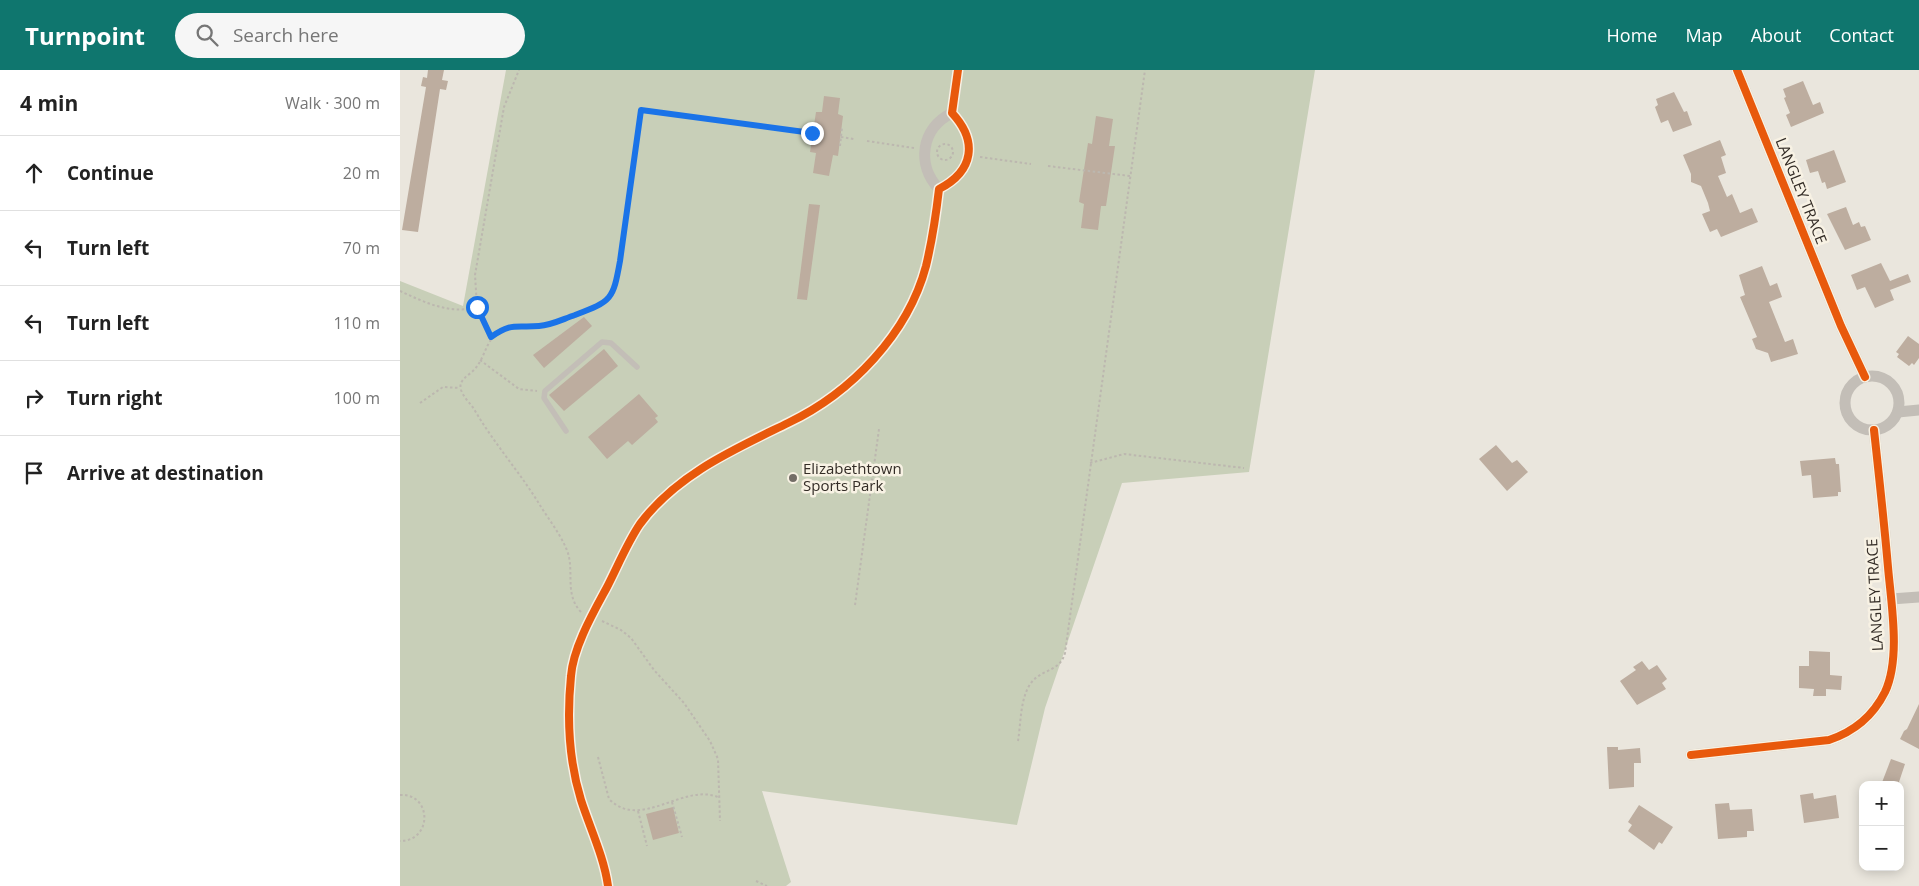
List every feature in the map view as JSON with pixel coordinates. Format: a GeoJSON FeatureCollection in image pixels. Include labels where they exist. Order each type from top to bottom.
{"type":"FeatureCollection","features":[{"type":"Feature","properties":{"kind":"street"},"geometry":{"type":"LineString","coordinates":[[940,189],[930,180],[925,166],[926,144],[935,125],[952,113],[958,70]]}},
{"type":"Feature","properties":{"kind":"street","name":"LANGLEY TRACE"},"geometry":{"type":"LineString","coordinates":[[1737,70],[1841,326],[1865,377]]}},
{"type":"Feature","properties":{"kind":"street"},"geometry":{"type":"LineString","coordinates":[[608,886],[580,798],[571,744],[571,674],[592,617],[640,524],[675,488],[695,472],[722,455],[792,422],[834,396],[872,362],[892,336],[916,292],[926,267],[940,189],[960,175],[965,168],[968,156],[968,141],[959,121],[952,113]]}},
{"type":"Feature","properties":{"kind":"street"},"geometry":{"type":"LineString","coordinates":[[1865,377],[1882,378],[1895,388],[1899,396],[1898,412],[1889,425],[1874,430],[1857,426],[1846,412],[1846,394],[1851,387],[1865,377]]}},
{"type":"Feature","properties":{"kind":"street"},"geometry":{"type":"LineString","coordinates":[[1898,412],[1919,410]]}},
{"type":"Feature","properties":{"kind":"street","name":"LANGLEY TRACE"},"geometry":{"type":"LineString","coordinates":[[1691,755],[1829,740],[1846,734],[1859,726],[1881,698],[1889,678],[1893,648],[1891,599],[1874,430]]}},
{"type":"Feature","properties":{"kind":"street"},"geometry":{"type":"LineString","coordinates":[[1891,599],[1919,597]]}},
{"type":"Feature","properties":{"kind":"lane"},"geometry":{"type":"LineString","coordinates":[[566,431],[544,398],[545,391],[602,342],[611,343],[637,367]]}},
{"type":"Feature","properties":{"kind":"path"},"geometry":{"type":"LineString","coordinates":[[491,337],[477,307],[475,275],[487,196],[504,107],[519,70]]}},
{"type":"Feature","properties":{"kind":"path"},"geometry":{"type":"LineString","coordinates":[[1018,741],[1025,695],[1029,685],[1036,676],[1057,668],[1063,661],[1145,70]]}},
{"type":"Feature","properties":{"kind":"path"},"geometry":{"type":"LineString","coordinates":[[460,388],[464,377],[474,370],[491,337],[512,326],[550,325],[591,310],[604,304],[611,297],[620,261],[641,110],[812,133]]}},
{"type":"Feature","properties":{"kind":"path"},"geometry":{"type":"LineString","coordinates":[[811,142],[814,123]]}},
{"type":"Feature","properties":{"kind":"path"},"geometry":{"type":"LineString","coordinates":[[840,146],[842,127]]}},
{"type":"Feature","properties":{"kind":"path"},"geometry":{"type":"LineString","coordinates":[[841,137],[854,139]]}},
{"type":"Feature","properties":{"kind":"path"},"geometry":{"type":"LineString","coordinates":[[867,141],[921,149]]}},
{"type":"Feature","properties":{"kind":"path"},"geometry":{"type":"LineString","coordinates":[[946,145],[952,149],[953,154],[948,160],[941,159],[938,155],[941,146],[946,145]]}},
{"type":"Feature","properties":{"kind":"path"},"geometry":{"type":"LineString","coordinates":[[976,157],[1031,164]]}},
{"type":"Feature","properties":{"kind":"path"},"geometry":{"type":"LineString","coordinates":[[1048,166],[1130,176]]}},
{"type":"Feature","properties":{"kind":"path"},"geometry":{"type":"LineString","coordinates":[[400,291],[438,307],[454,310],[477,307]]}},
{"type":"Feature","properties":{"kind":"path"},"geometry":{"type":"LineString","coordinates":[[480,360],[519,389],[537,391]]}},
{"type":"Feature","properties":{"kind":"path"},"geometry":{"type":"LineString","coordinates":[[420,403],[444,387],[460,388]]}},
{"type":"Feature","properties":{"kind":"path"},"geometry":{"type":"LineString","coordinates":[[460,388],[484,427],[528,486],[566,548],[570,560],[570,594],[575,605],[586,614]]}},
{"type":"Feature","properties":{"kind":"path"},"geometry":{"type":"LineString","coordinates":[[855,605],[879,430]]}},
{"type":"Feature","properties":{"kind":"path"},"geometry":{"type":"LineString","coordinates":[[1090,463],[1124,454],[1244,468]]}},
{"type":"Feature","properties":{"kind":"path"},"geometry":{"type":"LineString","coordinates":[[602,621],[621,630],[631,638],[710,741],[718,759],[720,821]]}},
{"type":"Feature","properties":{"kind":"path"},"geometry":{"type":"LineString","coordinates":[[598,756],[609,799],[622,808],[638,811],[703,793],[718,797]]}},
{"type":"Feature","properties":{"kind":"path"},"geometry":{"type":"LineString","coordinates":[[400,795],[411,796],[418,801],[425,814],[425,822],[419,834],[413,839],[400,841]]}},
{"type":"Feature","properties":{"kind":"path"},"geometry":{"type":"LineString","coordinates":[[672,802],[682,837]]}},
{"type":"Feature","properties":{"kind":"path"},"geometry":{"type":"LineString","coordinates":[[638,811],[647,846]]}},
{"type":"Feature","properties":{"kind":"path"},"geometry":{"type":"LineString","coordinates":[[756,881],[767,886]]}},
{"type":"Feature","properties":{"kind":"green space","name":"Elizabethtown Sports Park"},"geometry":{"type":"Polygon","coordinates":[[[506,70],[1315,70],[1249,472],[1122,483],[1045,708],[1017,825],[762,791],[791,882],[786,886],[400,886],[400,281],[463,306],[506,70]]]}},
{"type":"Feature","properties":{"kind":"building"},"geometry":{"type":"Polygon","coordinates":[[[428,70],[444,70],[442,80],[448,81],[446,90],[440,89],[418,232],[402,230],[426,87],[421,86],[423,77],[427,78],[428,70]]]}},
{"type":"Feature","properties":{"kind":"building"},"geometry":{"type":"Polygon","coordinates":[[[1803,81],[1813,105],[1820,102],[1824,113],[1791,127],[1786,115],[1790,113],[1784,98],[1786,97],[1783,89],[1803,81]]]}},
{"type":"Feature","properties":{"kind":"building"},"geometry":{"type":"Polygon","coordinates":[[[1674,92],[1684,112],[1687,111],[1692,125],[1673,132],[1668,120],[1661,123],[1655,107],[1658,105],[1656,99],[1674,92]]]}},
{"type":"Feature","properties":{"kind":"building"},"geometry":{"type":"Polygon","coordinates":[[[824,96],[840,98],[838,114],[843,116],[838,156],[833,155],[829,176],[813,173],[816,153],[810,152],[816,112],[822,112],[824,96]]]}},
{"type":"Feature","properties":{"kind":"building"},"geometry":{"type":"Polygon","coordinates":[[[1096,116],[1113,119],[1109,146],[1115,146],[1106,206],[1101,206],[1098,230],[1081,228],[1084,204],[1079,202],[1088,143],[1092,144],[1096,116]]]}},
{"type":"Feature","properties":{"kind":"building"},"geometry":{"type":"Polygon","coordinates":[[[1720,140],[1726,155],[1721,157],[1726,173],[1718,176],[1727,197],[1732,194],[1740,213],[1752,208],[1758,222],[1721,237],[1717,229],[1710,232],[1702,214],[1710,211],[1708,203],[1701,186],[1691,182],[1691,174],[1683,155],[1720,140]]]}},
{"type":"Feature","properties":{"kind":"building"},"geometry":{"type":"Polygon","coordinates":[[[1834,150],[1846,182],[1827,189],[1825,182],[1822,183],[1818,171],[1810,173],[1806,160],[1834,150]]]}},
{"type":"Feature","properties":{"kind":"building"},"geometry":{"type":"Polygon","coordinates":[[[809,204],[820,205],[807,300],[797,299],[809,204]]]}},
{"type":"Feature","properties":{"kind":"building"},"geometry":{"type":"Polygon","coordinates":[[[1846,207],[1853,225],[1859,222],[1861,227],[1865,226],[1871,240],[1845,250],[1827,214],[1846,207]]]}},
{"type":"Feature","properties":{"kind":"building"},"geometry":{"type":"Polygon","coordinates":[[[1881,263],[1890,281],[1908,274],[1911,282],[1890,290],[1894,300],[1875,308],[1865,287],[1857,290],[1851,275],[1881,263]]]}},
{"type":"Feature","properties":{"kind":"building"},"geometry":{"type":"Polygon","coordinates":[[[1762,266],[1770,286],[1777,283],[1782,297],[1769,302],[1785,342],[1793,339],[1798,354],[1771,362],[1768,353],[1756,349],[1752,339],[1757,337],[1740,297],[1745,295],[1739,275],[1762,266]]]}},
{"type":"Feature","properties":{"kind":"building"},"geometry":{"type":"Polygon","coordinates":[[[584,317],[592,326],[544,368],[533,355],[584,317]]]}},
{"type":"Feature","properties":{"kind":"building"},"geometry":{"type":"Polygon","coordinates":[[[1908,336],[1919,344],[1919,358],[1914,365],[1912,363],[1909,366],[1897,357],[1899,354],[1896,352],[1908,336]]]}},
{"type":"Feature","properties":{"kind":"building"},"geometry":{"type":"Polygon","coordinates":[[[604,349],[618,366],[564,411],[549,395],[604,349]]]}},
{"type":"Feature","properties":{"kind":"building"},"geometry":{"type":"Polygon","coordinates":[[[639,394],[658,416],[655,418],[658,422],[632,445],[628,441],[607,459],[588,437],[639,394]]]}},
{"type":"Feature","properties":{"kind":"building"},"geometry":{"type":"Polygon","coordinates":[[[1496,445],[1512,463],[1517,460],[1528,472],[1507,491],[1479,459],[1496,445]]]}},
{"type":"Feature","properties":{"kind":"building"},"geometry":{"type":"Polygon","coordinates":[[[1835,458],[1836,464],[1839,464],[1841,492],[1838,492],[1838,496],[1813,498],[1811,475],[1802,476],[1800,461],[1835,458]]]}},
{"type":"Feature","properties":{"kind":"building"},"geometry":{"type":"Polygon","coordinates":[[[1809,651],[1830,652],[1830,675],[1842,676],[1841,690],[1826,689],[1826,696],[1813,696],[1814,689],[1799,688],[1799,666],[1809,666],[1809,651]]]}},
{"type":"Feature","properties":{"kind":"building"},"geometry":{"type":"Polygon","coordinates":[[[1642,661],[1649,670],[1657,665],[1667,679],[1662,683],[1666,689],[1637,705],[1620,681],[1636,670],[1633,667],[1642,661]]]}},
{"type":"Feature","properties":{"kind":"building"},"geometry":{"type":"Polygon","coordinates":[[[1919,704],[1919,749],[1900,739],[1919,704]]]}},
{"type":"Feature","properties":{"kind":"building"},"geometry":{"type":"Polygon","coordinates":[[[1607,747],[1618,747],[1618,750],[1640,748],[1641,763],[1634,763],[1634,787],[1609,789],[1607,747]]]}},
{"type":"Feature","properties":{"kind":"building"},"geometry":{"type":"Polygon","coordinates":[[[1891,759],[1905,764],[1899,781],[1883,781],[1891,759]]]}},
{"type":"Feature","properties":{"kind":"building"},"geometry":{"type":"Polygon","coordinates":[[[1813,793],[1814,799],[1836,795],[1839,818],[1804,823],[1800,795],[1813,793]]]}},
{"type":"Feature","properties":{"kind":"building"},"geometry":{"type":"Polygon","coordinates":[[[1729,803],[1730,810],[1752,809],[1754,831],[1747,831],[1747,837],[1718,839],[1715,804],[1729,803]]]}},
{"type":"Feature","properties":{"kind":"building"},"geometry":{"type":"Polygon","coordinates":[[[1639,805],[1673,827],[1662,844],[1659,842],[1654,850],[1628,831],[1632,825],[1628,822],[1639,805]]]}},
{"type":"Feature","properties":{"kind":"building"},"geometry":{"type":"Polygon","coordinates":[[[673,807],[679,833],[653,840],[646,814],[673,807]]]}},
{"type":"Feature","properties":{"kind":"cycle path"},"geometry":{"type":"LineString","coordinates":[[608,886],[600,853],[577,785],[570,738],[571,676],[575,654],[584,631],[631,539],[640,524],[655,506],[671,491],[708,464],[788,423],[834,395],[855,378],[891,338],[906,315],[926,266],[934,228],[939,189],[951,182],[959,173],[968,155],[969,145],[966,134],[952,113],[958,70]]}},
{"type":"Feature","properties":{"kind":"cycle path"},"geometry":{"type":"LineString","coordinates":[[1737,70],[1841,326],[1865,377]]}},
{"type":"Feature","properties":{"kind":"cycle path"},"geometry":{"type":"LineString","coordinates":[[1691,755],[1829,740],[1838,737],[1862,722],[1880,701],[1890,678],[1893,663],[1894,630],[1874,430]]}},
{"type":"Feature","properties":{"kind":"place","name":"Elizabethtown Sports Park"},"geometry":{"type":"Point","coordinates":[793,478]}},
{"type":"Feature","properties":{"kind":"route"},"geometry":{"type":"LineString","coordinates":[[477,307],[491,337],[502,329],[512,326],[550,325],[591,310],[604,304],[611,297],[620,261],[641,110],[812,133]]}}]}
